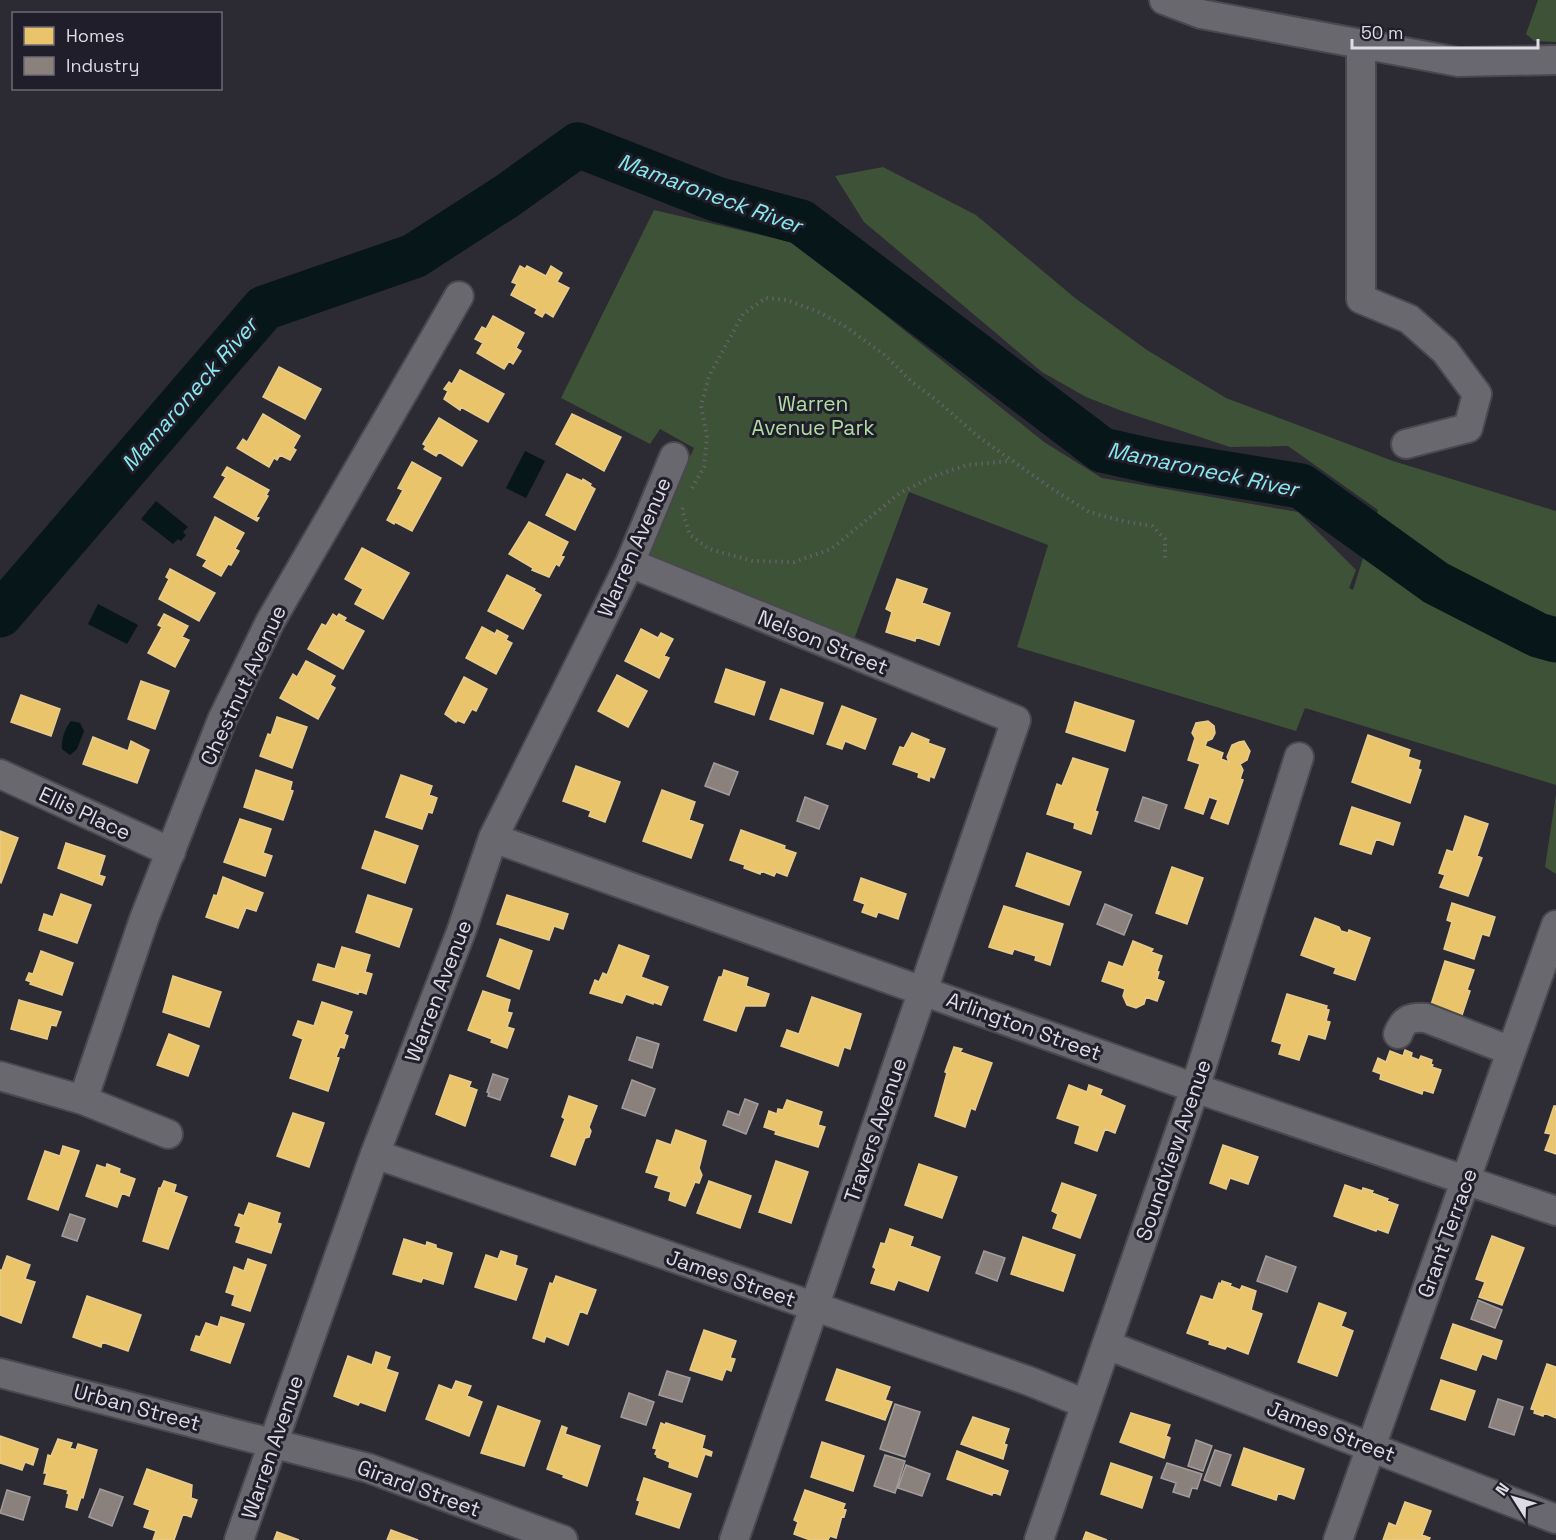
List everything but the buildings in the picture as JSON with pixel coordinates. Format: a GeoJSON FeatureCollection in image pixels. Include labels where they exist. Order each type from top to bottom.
{"type":"FeatureCollection","features":[{"type":"Feature","properties":{"kind":"street"},"geometry":{"type":"LineString","coordinates":[[1164,0],[1201,14],[1458,63],[1556,60]]}},
{"type":"Feature","properties":{"kind":"street"},"geometry":{"type":"LineString","coordinates":[[1361,44],[1361,299],[1409,319],[1445,351],[1477,394],[1468,428],[1406,444]]}},
{"type":"Feature","properties":{"kind":"street","name":"Chestnut Avenue"},"geometry":{"type":"LineString","coordinates":[[83,1100],[144,919],[222,720],[270,622],[459,296]]}},
{"type":"Feature","properties":{"kind":"street","name":"Warren Avenue"},"geometry":{"type":"LineString","coordinates":[[239,1540],[375,1154],[461,932],[493,838],[630,563],[674,457]]}},
{"type":"Feature","properties":{"kind":"street","name":"Nelson Street"},"geometry":{"type":"LineString","coordinates":[[630,563],[1016,720]]}},
{"type":"Feature","properties":{"kind":"street","name":"Travers Avenue"},"geometry":{"type":"LineString","coordinates":[[734,1540],[1016,720]]}},
{"type":"Feature","properties":{"kind":"street","name":"Soundview Avenue"},"geometry":{"type":"LineString","coordinates":[[1039,1540],[1195,1088],[1299,757]]}},
{"type":"Feature","properties":{"kind":"street","name":"Ellis Place"},"geometry":{"type":"LineString","coordinates":[[0,774],[171,852]]}},
{"type":"Feature","properties":{"kind":"street","name":"Arlington Street"},"geometry":{"type":"LineString","coordinates":[[493,838],[1195,1088],[1556,1211]]}},
{"type":"Feature","properties":{"kind":"street","name":"Grant Terrace"},"geometry":{"type":"LineString","coordinates":[[1338,1540],[1556,925]]}},
{"type":"Feature","properties":{"kind":"street"},"geometry":{"type":"LineString","coordinates":[[1398,1034],[1403,1023],[1412,1017],[1426,1018],[1512,1051]]}},
{"type":"Feature","properties":{"kind":"street"},"geometry":{"type":"LineString","coordinates":[[0,1076],[83,1100],[168,1134]]}},
{"type":"Feature","properties":{"kind":"street","name":"James Street"},"geometry":{"type":"LineString","coordinates":[[375,1154],[1029,1382],[1086,1404]]}},
{"type":"Feature","properties":{"kind":"street","name":"James Street"},"geometry":{"type":"LineString","coordinates":[[1107,1345],[1556,1519]]}},
{"type":"Feature","properties":{"kind":"street","name":"Urban Street"},"geometry":{"type":"LineString","coordinates":[[0,1373],[273,1443]]}},
{"type":"Feature","properties":{"kind":"street","name":"Girard Street"},"geometry":{"type":"LineString","coordinates":[[273,1443],[368,1468],[562,1540]]}},
{"type":"Feature","properties":{"kind":"path"},"geometry":{"type":"LineString","coordinates":[[689,495],[704,466],[707,436],[700,406],[709,376],[743,314],[766,298],[786,300],[817,311],[846,327],[886,356],[912,382],[1011,461],[1089,512],[1152,526],[1165,539],[1165,561]]}},
{"type":"Feature","properties":{"kind":"path"},"geometry":{"type":"LineString","coordinates":[[685,503],[682,510],[690,535],[709,549],[753,561],[794,562],[831,549],[900,493],[934,476],[968,465],[1011,461]]}},
{"type":"Feature","properties":{"kind":"green space"},"geometry":{"type":"Polygon","coordinates":[[[1538,0],[1556,0],[1556,42],[1534,41],[1526,34],[1538,0]]]}},
{"type":"Feature","properties":{"kind":"green space","name":"Warren Avenue Park"},"geometry":{"type":"Polygon","coordinates":[[[883,167],[976,215],[1075,298],[1147,350],[1226,398],[1393,461],[1556,511],[1556,785],[1305,708],[1296,731],[1017,647],[1048,545],[909,492],[853,642],[643,559],[694,448],[660,429],[650,444],[561,398],[654,210],[795,243],[1044,442],[1102,478],[1298,512],[1356,570],[1349,588],[1353,590],[1378,510],[1288,446],[1230,447],[1086,397],[1042,372],[864,222],[835,176],[883,167]]]}},
{"type":"Feature","properties":{"kind":"green space"},"geometry":{"type":"Polygon","coordinates":[[[1556,794],[1556,874],[1545,867],[1556,794]]]}},
{"type":"Feature","properties":{"kind":"shaded area"},"geometry":{"type":"Polygon","coordinates":[[[525,451],[545,461],[526,498],[506,488],[525,451]]]}},
{"type":"Feature","properties":{"kind":"shaded area"},"geometry":{"type":"Polygon","coordinates":[[[156,501],[188,527],[183,532],[186,535],[181,541],[178,539],[173,544],[141,519],[156,501]]]}},
{"type":"Feature","properties":{"kind":"shaded area"},"geometry":{"type":"Polygon","coordinates":[[[98,604],[138,625],[127,644],[88,624],[98,604]]]}},
{"type":"Feature","properties":{"kind":"shaded area"},"geometry":{"type":"Polygon","coordinates":[[[71,721],[80,723],[84,731],[77,749],[70,755],[62,749],[62,745],[64,734],[71,721]]]}},
{"type":"Feature","properties":{"kind":"waterway","name":"Mamaroneck River"},"geometry":{"type":"LineString","coordinates":[[0,615],[264,308],[414,256],[507,196],[578,145],[716,199],[801,222],[1102,450],[1160,463],[1301,486],[1436,583],[1538,635],[1556,640]]}}]}
